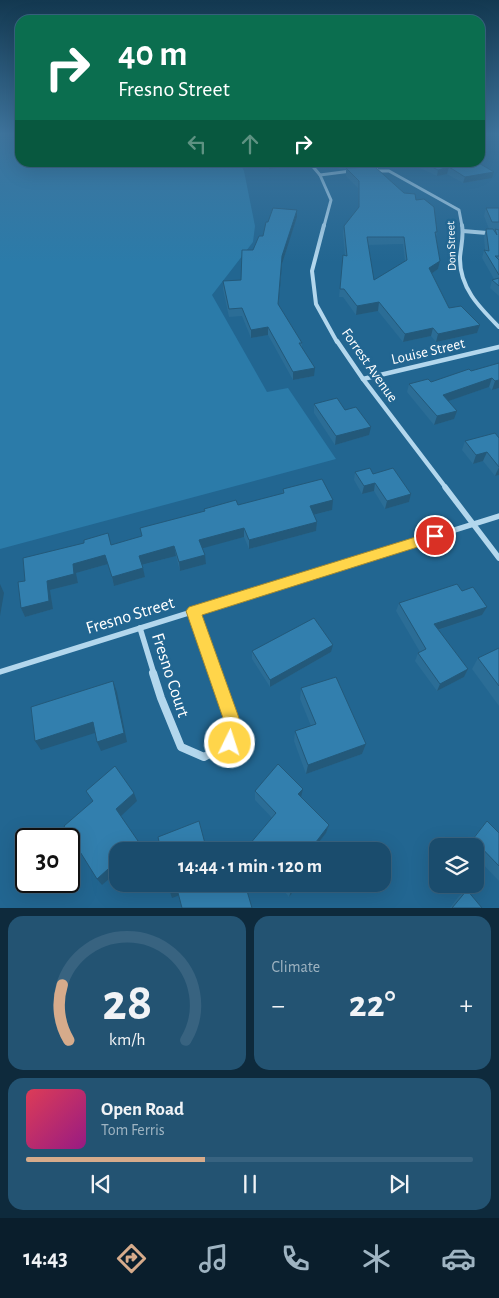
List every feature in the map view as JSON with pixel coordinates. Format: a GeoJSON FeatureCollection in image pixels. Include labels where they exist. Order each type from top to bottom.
{"type":"FeatureCollection","features":[{"type":"Feature","properties":{"kind":"street","name":"Forrest Avenue"},"geometry":{"type":"LineString","coordinates":[[321,176],[331,200],[312,270],[316,304],[338,343],[363,379],[499,558]]}},
{"type":"Feature","properties":{"kind":"street","name":"Don Street"},"geometry":{"type":"LineString","coordinates":[[401,176],[428,195],[459,210],[463,231],[460,258],[463,283],[483,311],[499,327]]}},
{"type":"Feature","properties":{"kind":"street"},"geometry":{"type":"LineString","coordinates":[[463,231],[499,234]]}},
{"type":"Feature","properties":{"kind":"street","name":"Louise Street"},"geometry":{"type":"LineString","coordinates":[[363,379],[499,347]]}},
{"type":"Feature","properties":{"kind":"street","name":"Fresno Street"},"geometry":{"type":"LineString","coordinates":[[0,672],[499,516]]}},
{"type":"Feature","properties":{"kind":"street","name":"Fresno Court"},"geometry":{"type":"LineString","coordinates":[[140,628],[161,698],[180,747],[204,757],[230,743],[231,718],[194,611]]}},
{"type":"Feature","properties":{"kind":"shaded area"},"geometry":{"type":"Polygon","coordinates":[[[0,176],[245,176],[255,226],[253,242],[212,295],[267,392],[288,388],[336,459],[0,549],[0,176]]]}},
{"type":"Feature","properties":{"kind":"building"},"geometry":{"type":"Polygon","coordinates":[[[354,176],[385,176],[404,193],[415,194],[416,200],[424,199],[434,207],[437,232],[435,232],[440,261],[429,268],[449,308],[461,306],[480,325],[438,334],[433,328],[405,334],[379,302],[357,306],[344,289],[340,289],[343,255],[347,256],[344,226],[359,207],[359,181],[354,176]],[[367,237],[374,280],[407,260],[404,237],[367,237]]]}},
{"type":"Feature","properties":{"kind":"building"},"geometry":{"type":"Polygon","coordinates":[[[273,208],[297,210],[282,256],[278,304],[315,368],[293,372],[268,327],[251,330],[242,308],[229,309],[223,281],[241,280],[242,250],[253,250],[259,236],[263,236],[266,222],[268,222],[273,208]]]}},
{"type":"Feature","properties":{"kind":"building"},"geometry":{"type":"Polygon","coordinates":[[[486,208],[499,208],[499,222],[492,222],[486,208]]]}},
{"type":"Feature","properties":{"kind":"building"},"geometry":{"type":"Polygon","coordinates":[[[486,229],[493,229],[497,235],[495,229],[499,230],[499,256],[495,256],[499,260],[499,275],[484,250],[489,251],[486,229]]]}},
{"type":"Feature","properties":{"kind":"building"},"geometry":{"type":"Polygon","coordinates":[[[499,278],[499,286],[492,280],[499,278]]]}},
{"type":"Feature","properties":{"kind":"building"},"geometry":{"type":"Polygon","coordinates":[[[499,363],[499,380],[495,381],[492,378],[443,395],[457,411],[437,416],[409,384],[428,379],[431,382],[469,369],[471,371],[499,363]]]}},
{"type":"Feature","properties":{"kind":"building"},"geometry":{"type":"Polygon","coordinates":[[[337,398],[345,410],[356,407],[371,427],[336,436],[314,404],[337,398]]]}},
{"type":"Feature","properties":{"kind":"building"},"geometry":{"type":"Polygon","coordinates":[[[495,433],[499,438],[499,467],[487,452],[476,455],[465,441],[495,433]]]}},
{"type":"Feature","properties":{"kind":"building"},"geometry":{"type":"Polygon","coordinates":[[[370,468],[373,474],[393,468],[411,494],[387,501],[375,483],[364,486],[355,472],[370,468]]]}},
{"type":"Feature","properties":{"kind":"building"},"geometry":{"type":"Polygon","coordinates":[[[322,479],[333,500],[310,506],[317,522],[249,540],[244,528],[199,540],[205,555],[179,562],[174,546],[139,556],[143,568],[112,577],[105,555],[73,564],[74,574],[47,581],[49,601],[21,608],[18,582],[25,581],[23,558],[84,543],[84,540],[108,533],[111,545],[142,536],[140,528],[205,511],[204,509],[236,500],[238,505],[284,493],[283,489],[322,479]]]}},
{"type":"Feature","properties":{"kind":"building"},"geometry":{"type":"Polygon","coordinates":[[[457,584],[462,591],[473,587],[487,607],[434,624],[468,669],[440,684],[418,653],[426,649],[399,603],[457,584]]]}},
{"type":"Feature","properties":{"kind":"building"},"geometry":{"type":"Polygon","coordinates":[[[314,618],[333,645],[270,680],[252,651],[314,618]]]}},
{"type":"Feature","properties":{"kind":"building"},"geometry":{"type":"Polygon","coordinates":[[[499,648],[499,686],[478,658],[499,648]]]}},
{"type":"Feature","properties":{"kind":"building"},"geometry":{"type":"Polygon","coordinates":[[[336,677],[366,744],[308,765],[295,731],[316,724],[301,688],[336,677]]]}},
{"type":"Feature","properties":{"kind":"building"},"geometry":{"type":"Polygon","coordinates":[[[113,681],[124,733],[97,742],[93,722],[35,741],[31,707],[113,681]]]}},
{"type":"Feature","properties":{"kind":"building"},"geometry":{"type":"Polygon","coordinates":[[[278,764],[303,789],[298,794],[329,825],[316,842],[252,842],[276,813],[255,791],[278,764]]]}},
{"type":"Feature","properties":{"kind":"building"},"geometry":{"type":"Polygon","coordinates":[[[115,766],[134,793],[116,809],[138,841],[109,842],[109,868],[97,879],[80,852],[80,828],[65,828],[64,826],[93,801],[86,791],[115,766]]]}},
{"type":"Feature","properties":{"kind":"building"},"geometry":{"type":"Polygon","coordinates":[[[199,821],[205,842],[159,842],[158,837],[199,821]]]}},
{"type":"Feature","properties":{"kind":"building"},"geometry":{"type":"Polygon","coordinates":[[[487,821],[499,833],[499,866],[484,850],[484,838],[474,838],[487,821]]]}},
{"type":"Feature","properties":{"kind":"building"},"geometry":{"type":"Polygon","coordinates":[[[178,892],[247,892],[252,908],[182,908],[178,892]]]}},
{"type":"Feature","properties":{"kind":"building"},"geometry":{"type":"Polygon","coordinates":[[[464,893],[470,893],[482,908],[452,908],[464,893]]]}},
{"type":"Feature","properties":{"kind":"route"},"geometry":{"type":"LineString","coordinates":[[230,743],[231,718],[194,611],[435,536]]}}]}
